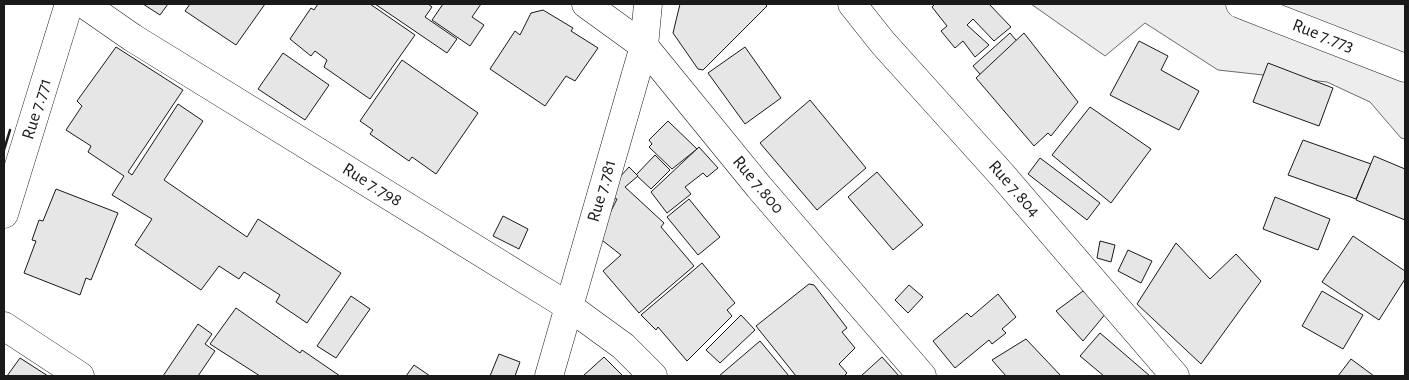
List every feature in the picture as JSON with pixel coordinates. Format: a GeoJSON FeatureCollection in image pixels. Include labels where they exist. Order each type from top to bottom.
{"type":"FeatureCollection","features":[{"type":"Feature","properties":{"kind":"street","name":"Rue 7.771"},"geometry":{"type":"LineString","coordinates":[[4,214],[69,4]]}},
{"type":"Feature","properties":{"kind":"street","name":"Rue 7.798"},"geometry":{"type":"LineString","coordinates":[[84,4],[133,38],[568,306],[623,346],[653,376]]}},
{"type":"Feature","properties":{"kind":"street","name":"Rue 7.800"},"geometry":{"type":"LineString","coordinates":[[586,4],[644,46],[759,187],[922,376]]}},
{"type":"Feature","properties":{"kind":"street","name":"Rue 7.781"},"geometry":{"type":"LineString","coordinates":[[549,376],[644,46],[648,4]]}},
{"type":"Feature","properties":{"kind":"street","name":"Rue 7.804"},"geometry":{"type":"LineString","coordinates":[[852,4],[883,43],[1003,176],[1175,376]]}},
{"type":"Feature","properties":{"kind":"street","name":"Rue 7.773"},"geometry":{"type":"LineString","coordinates":[[1240,4],[1405,68]]}},
{"type":"Feature","properties":{"kind":"street"},"geometry":{"type":"LineString","coordinates":[[4,326],[80,376]]}},
{"type":"Feature","properties":{"kind":"shaded area"},"geometry":{"type":"Polygon","coordinates":[[[1031,4],[1405,4],[1405,139],[1401,138],[1370,102],[1327,82],[1218,70],[1145,23],[1105,56],[1031,4]]]}},
{"type":"Feature","properties":{"kind":"building"},"geometry":{"type":"Polygon","coordinates":[[[143,4],[168,4],[160,15],[143,4]]]}},
{"type":"Feature","properties":{"kind":"building"},"geometry":{"type":"Polygon","coordinates":[[[190,4],[265,4],[236,45],[185,11],[190,4]]]}},
{"type":"Feature","properties":{"kind":"building"},"geometry":{"type":"Polygon","coordinates":[[[318,4],[370,4],[415,35],[370,99],[324,67],[327,60],[315,51],[311,56],[290,39],[311,8],[314,10],[318,4]]]}},
{"type":"Feature","properties":{"kind":"building"},"geometry":{"type":"Polygon","coordinates":[[[375,4],[428,4],[432,7],[425,17],[457,39],[447,53],[375,4]]]}},
{"type":"Feature","properties":{"kind":"building"},"geometry":{"type":"Polygon","coordinates":[[[443,4],[481,4],[472,17],[484,25],[470,46],[432,20],[443,4]]]}},
{"type":"Feature","properties":{"kind":"building"},"geometry":{"type":"Polygon","coordinates":[[[680,4],[765,4],[767,6],[703,70],[698,69],[673,33],[680,4]]]}},
{"type":"Feature","properties":{"kind":"building"},"geometry":{"type":"Polygon","coordinates":[[[935,4],[989,4],[1011,27],[994,41],[973,19],[967,25],[989,45],[975,57],[963,41],[955,48],[941,31],[947,26],[932,7],[935,4]]]}},
{"type":"Feature","properties":{"kind":"building"},"geometry":{"type":"Polygon","coordinates":[[[543,10],[573,28],[571,31],[598,48],[575,81],[566,76],[545,106],[490,69],[515,31],[520,35],[531,13],[543,10]]]}},
{"type":"Feature","properties":{"kind":"building"},"geometry":{"type":"Polygon","coordinates":[[[1010,33],[1022,47],[985,80],[973,66],[1010,33]]]}},
{"type":"Feature","properties":{"kind":"building"},"geometry":{"type":"Polygon","coordinates":[[[1024,33],[1078,102],[1051,136],[1048,133],[1034,146],[976,78],[1024,33]]]}},
{"type":"Feature","properties":{"kind":"building"},"geometry":{"type":"Polygon","coordinates":[[[1139,41],[1168,56],[1161,70],[1199,91],[1179,130],[1110,95],[1139,41]]]}},
{"type":"Feature","properties":{"kind":"building"},"geometry":{"type":"Polygon","coordinates":[[[116,47],[183,90],[128,172],[132,175],[178,104],[203,121],[164,180],[247,237],[258,219],[341,273],[307,323],[276,302],[280,295],[244,272],[239,279],[219,266],[201,290],[135,245],[152,219],[112,195],[124,176],[88,152],[91,146],[66,130],[82,106],[77,101],[116,47]]]}},
{"type":"Feature","properties":{"kind":"building"},"geometry":{"type":"Polygon","coordinates":[[[745,47],[781,98],[745,124],[708,73],[745,47]]]}},
{"type":"Feature","properties":{"kind":"building"},"geometry":{"type":"Polygon","coordinates":[[[283,53],[329,85],[305,120],[258,89],[283,53]]]}},
{"type":"Feature","properties":{"kind":"building"},"geometry":{"type":"Polygon","coordinates":[[[402,60],[478,113],[436,174],[412,157],[409,161],[370,134],[373,130],[360,121],[402,60]]]}},
{"type":"Feature","properties":{"kind":"building"},"geometry":{"type":"Polygon","coordinates":[[[1268,63],[1333,88],[1319,126],[1253,102],[1268,63]]]}},
{"type":"Feature","properties":{"kind":"building"},"geometry":{"type":"Polygon","coordinates":[[[810,100],[866,168],[817,210],[760,143],[810,100]]]}},
{"type":"Feature","properties":{"kind":"building"},"geometry":{"type":"Polygon","coordinates":[[[1090,107],[1151,149],[1111,203],[1052,155],[1090,107]]]}},
{"type":"Feature","properties":{"kind":"building"},"geometry":{"type":"Polygon","coordinates":[[[668,121],[697,149],[672,169],[649,147],[652,144],[649,140],[668,121]]]}},
{"type":"Feature","properties":{"kind":"building"},"geometry":{"type":"Polygon","coordinates":[[[1303,140],[1371,164],[1356,199],[1288,175],[1303,140]]]}},
{"type":"Feature","properties":{"kind":"building"},"geometry":{"type":"Polygon","coordinates":[[[699,147],[718,168],[707,177],[703,173],[685,187],[691,194],[667,213],[651,192],[699,147]]]}},
{"type":"Feature","properties":{"kind":"building"},"geometry":{"type":"Polygon","coordinates":[[[655,155],[670,170],[651,189],[636,175],[655,155]]]}},
{"type":"Feature","properties":{"kind":"building"},"geometry":{"type":"Polygon","coordinates":[[[1374,156],[1405,169],[1405,220],[1356,200],[1374,156]]]}},
{"type":"Feature","properties":{"kind":"building"},"geometry":{"type":"Polygon","coordinates":[[[1040,158],[1100,203],[1087,220],[1028,174],[1040,158]]]}},
{"type":"Feature","properties":{"kind":"building"},"geometry":{"type":"Polygon","coordinates":[[[629,167],[638,176],[625,187],[664,223],[661,227],[694,266],[639,313],[603,271],[621,255],[598,237],[617,199],[606,197],[629,167]]]}},
{"type":"Feature","properties":{"kind":"building"},"geometry":{"type":"Polygon","coordinates":[[[877,172],[923,225],[893,250],[848,197],[877,172]]]}},
{"type":"Feature","properties":{"kind":"building"},"geometry":{"type":"Polygon","coordinates":[[[56,189],[118,213],[91,280],[86,278],[80,295],[24,273],[36,241],[32,240],[39,220],[43,221],[56,189]]]}},
{"type":"Feature","properties":{"kind":"building"},"geometry":{"type":"Polygon","coordinates":[[[1275,197],[1330,219],[1318,250],[1263,229],[1275,197]]]}},
{"type":"Feature","properties":{"kind":"building"},"geometry":{"type":"Polygon","coordinates":[[[689,199],[720,237],[698,255],[667,217],[689,199]]]}},
{"type":"Feature","properties":{"kind":"building"},"geometry":{"type":"Polygon","coordinates":[[[503,216],[528,229],[519,249],[493,236],[503,216]]]}},
{"type":"Feature","properties":{"kind":"building"},"geometry":{"type":"Polygon","coordinates":[[[1353,236],[1405,271],[1405,279],[1379,320],[1322,282],[1353,236]]]}},
{"type":"Feature","properties":{"kind":"building"},"geometry":{"type":"Polygon","coordinates":[[[1100,241],[1115,245],[1111,262],[1097,258],[1100,241]]]}},
{"type":"Feature","properties":{"kind":"building"},"geometry":{"type":"Polygon","coordinates":[[[1176,243],[1210,279],[1236,254],[1261,281],[1201,364],[1137,304],[1176,243]]]}},
{"type":"Feature","properties":{"kind":"building"},"geometry":{"type":"Polygon","coordinates":[[[1128,250],[1152,261],[1141,283],[1118,271],[1128,250]]]}},
{"type":"Feature","properties":{"kind":"building"},"geometry":{"type":"Polygon","coordinates":[[[702,263],[735,303],[727,310],[732,316],[687,361],[658,327],[656,330],[641,315],[702,263]]]}},
{"type":"Feature","properties":{"kind":"building"},"geometry":{"type":"Polygon","coordinates":[[[809,284],[814,285],[847,328],[842,332],[855,348],[839,364],[847,373],[844,376],[796,376],[756,326],[809,284]]]}},
{"type":"Feature","properties":{"kind":"building"},"geometry":{"type":"Polygon","coordinates":[[[909,285],[923,297],[908,313],[895,300],[909,285]]]}},
{"type":"Feature","properties":{"kind":"building"},"geometry":{"type":"Polygon","coordinates":[[[1083,291],[1107,312],[1083,341],[1056,311],[1083,291]]]}},
{"type":"Feature","properties":{"kind":"building"},"geometry":{"type":"Polygon","coordinates":[[[1322,291],[1363,315],[1343,349],[1302,326],[1322,291]]]}},
{"type":"Feature","properties":{"kind":"building"},"geometry":{"type":"Polygon","coordinates":[[[998,294],[1016,317],[1002,329],[1006,333],[992,344],[989,340],[955,368],[933,341],[967,313],[971,317],[998,294]]]}},
{"type":"Feature","properties":{"kind":"building"},"geometry":{"type":"Polygon","coordinates":[[[351,296],[370,309],[336,358],[317,346],[351,296]]]}},
{"type":"Feature","properties":{"kind":"building"},"geometry":{"type":"Polygon","coordinates":[[[236,308],[300,353],[302,350],[340,376],[260,376],[210,344],[236,308]]]}},
{"type":"Feature","properties":{"kind":"building"},"geometry":{"type":"Polygon","coordinates":[[[741,315],[755,330],[720,363],[706,350],[741,315]]]}},
{"type":"Feature","properties":{"kind":"building"},"geometry":{"type":"Polygon","coordinates":[[[198,324],[212,334],[205,344],[215,351],[198,376],[163,376],[198,324]]]}},
{"type":"Feature","properties":{"kind":"building"},"geometry":{"type":"Polygon","coordinates":[[[1100,333],[1150,376],[1104,376],[1080,356],[1100,333]]]}},
{"type":"Feature","properties":{"kind":"building"},"geometry":{"type":"Polygon","coordinates":[[[1026,339],[1061,376],[1006,376],[992,360],[1026,339]]]}},
{"type":"Feature","properties":{"kind":"building"},"geometry":{"type":"Polygon","coordinates":[[[760,341],[789,376],[719,376],[760,341]]]}},
{"type":"Feature","properties":{"kind":"building"},"geometry":{"type":"Polygon","coordinates":[[[499,354],[520,362],[515,376],[490,376],[499,354]]]}},
{"type":"Feature","properties":{"kind":"building"},"geometry":{"type":"Polygon","coordinates":[[[604,357],[623,376],[583,376],[604,357]]]}},
{"type":"Feature","properties":{"kind":"building"},"geometry":{"type":"Polygon","coordinates":[[[882,357],[899,376],[861,376],[882,357]]]}},
{"type":"Feature","properties":{"kind":"building"},"geometry":{"type":"Polygon","coordinates":[[[20,358],[48,376],[7,376],[20,358]]]}},
{"type":"Feature","properties":{"kind":"building"},"geometry":{"type":"Polygon","coordinates":[[[1351,359],[1374,376],[1338,376],[1351,359]]]}},
{"type":"Feature","properties":{"kind":"building"},"geometry":{"type":"Polygon","coordinates":[[[414,365],[430,376],[406,376],[414,365]]]}},
{"type":"Feature","properties":{"kind":"wall"},"geometry":{"type":"LineString","coordinates":[[4,150],[10,130]]}}]}
